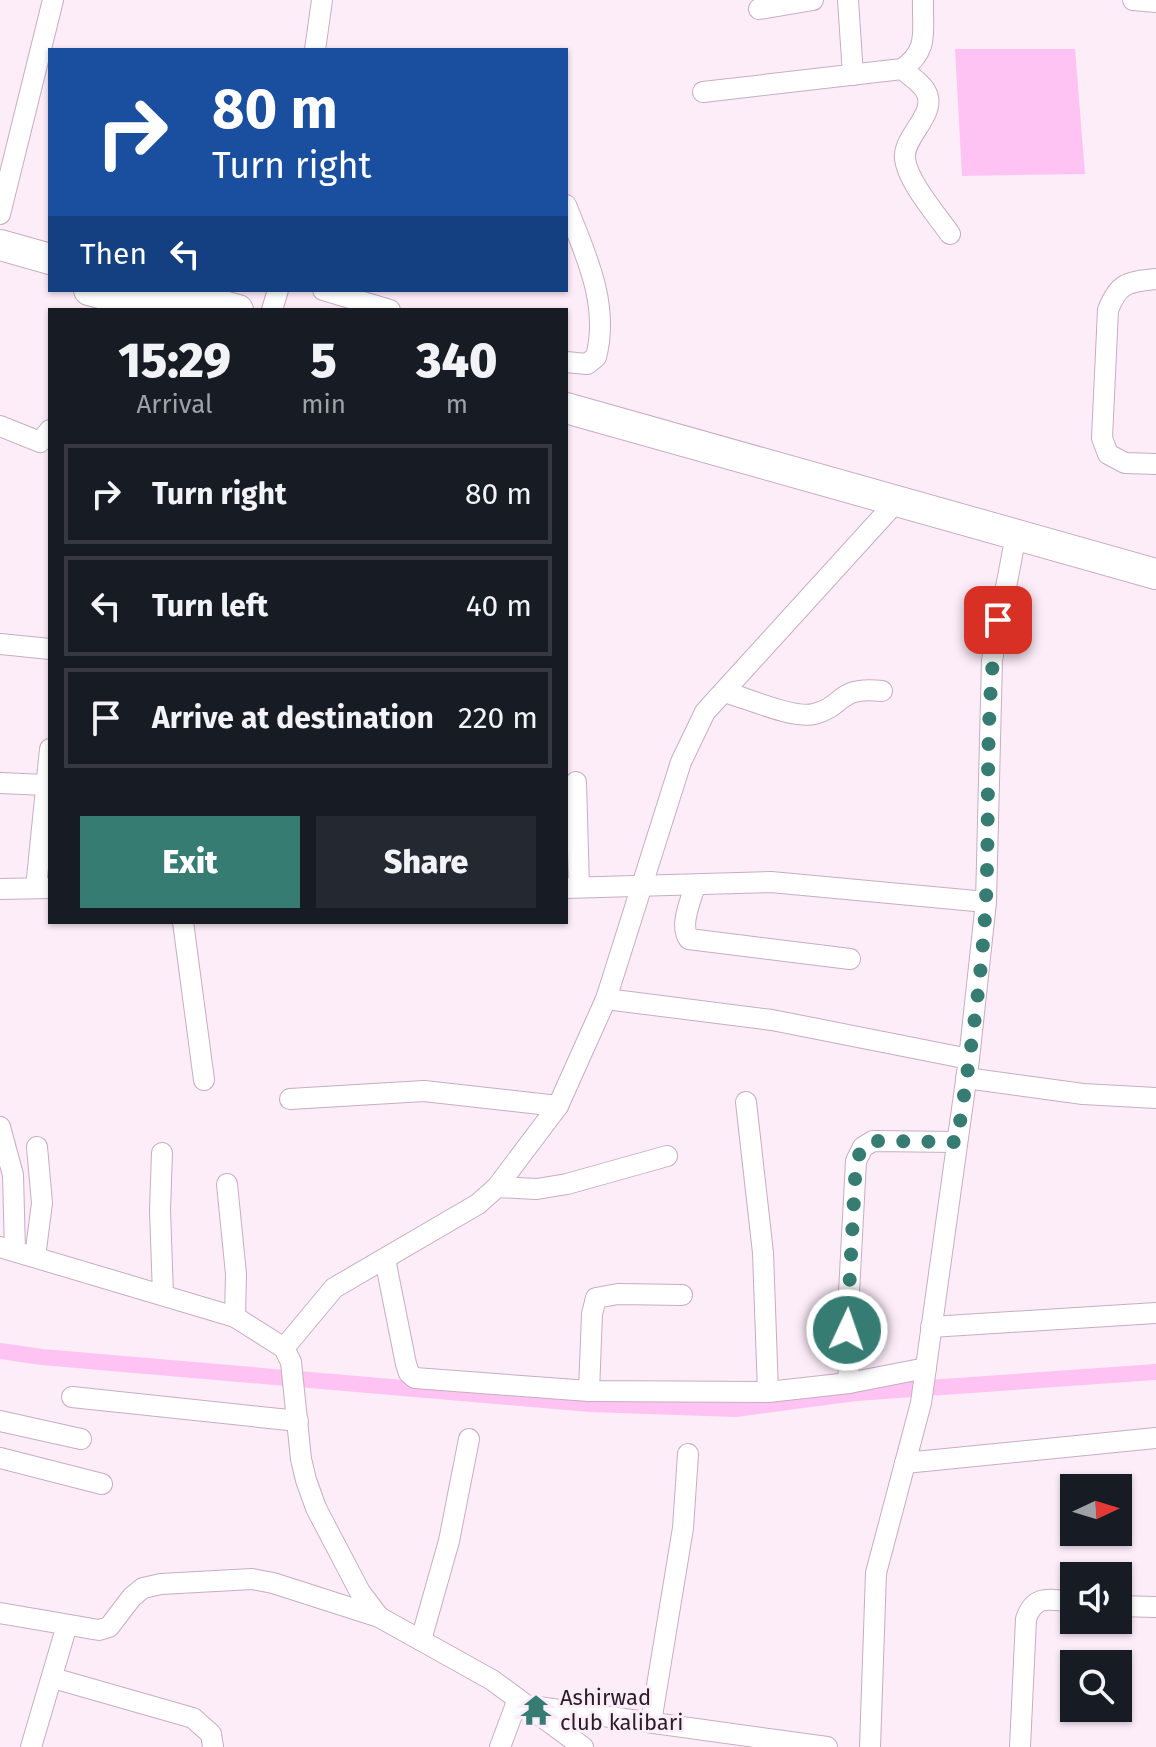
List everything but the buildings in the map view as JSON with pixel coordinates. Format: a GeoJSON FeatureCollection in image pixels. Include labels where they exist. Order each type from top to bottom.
{"type":"FeatureCollection","features":[{"type":"Feature","properties":{"kind":"highway"},"geometry":{"type":"LineString","coordinates":[[0,245],[48,258]]}},
{"type":"Feature","properties":{"kind":"highway"},"geometry":{"type":"LineString","coordinates":[[0,266],[48,279]]}},
{"type":"Feature","properties":{"kind":"highway"},"geometry":{"type":"LineString","coordinates":[[96,292],[155,308]]}},
{"type":"Feature","properties":{"kind":"highway"},"geometry":{"type":"LineString","coordinates":[[170,292],[230,308]]}},
{"type":"Feature","properties":{"kind":"highway"},"geometry":{"type":"LineString","coordinates":[[568,409],[1156,588]]}},
{"type":"Feature","properties":{"kind":"highway"},"geometry":{"type":"LineString","coordinates":[[568,424],[891,508]]}},
{"type":"Feature","properties":{"kind":"highway"},"geometry":{"type":"LineString","coordinates":[[1014,543],[1156,574]]}},
{"type":"Feature","properties":{"kind":"street"},"geometry":{"type":"LineString","coordinates":[[0,214],[53,0]]}},
{"type":"Feature","properties":{"kind":"street"},"geometry":{"type":"LineString","coordinates":[[315,48],[322,0]]}},
{"type":"Feature","properties":{"kind":"street"},"geometry":{"type":"LineString","coordinates":[[759,9],[813,0]]}},
{"type":"Feature","properties":{"kind":"street"},"geometry":{"type":"LineString","coordinates":[[848,0],[853,75]]}},
{"type":"Feature","properties":{"kind":"street"},"geometry":{"type":"LineString","coordinates":[[703,92],[902,69],[917,59],[922,47],[923,0]]}},
{"type":"Feature","properties":{"kind":"street"},"geometry":{"type":"LineString","coordinates":[[1133,0],[1156,2]]}},
{"type":"Feature","properties":{"kind":"street"},"geometry":{"type":"LineString","coordinates":[[902,69],[925,90],[929,101],[926,112],[904,148],[905,162],[909,174],[950,234]]}},
{"type":"Feature","properties":{"kind":"street"},"geometry":{"type":"LineString","coordinates":[[568,210],[592,270],[601,326],[596,357],[587,364],[568,362]]}},
{"type":"Feature","properties":{"kind":"street"},"geometry":{"type":"LineString","coordinates":[[1156,279],[1130,282],[1115,292],[1108,310],[1102,438],[1108,454],[1125,463],[1156,464]]}},
{"type":"Feature","properties":{"kind":"street"},"geometry":{"type":"LineString","coordinates":[[330,292],[383,308]]}},
{"type":"Feature","properties":{"kind":"street"},"geometry":{"type":"LineString","coordinates":[[0,426],[47,439]]}},
{"type":"Feature","properties":{"kind":"street"},"geometry":{"type":"LineString","coordinates":[[287,1355],[334,1288],[478,1204],[497,1187],[558,1106],[606,999],[692,735],[705,712],[891,508]]}},
{"type":"Feature","properties":{"kind":"street"},"geometry":{"type":"LineString","coordinates":[[870,1747],[876,1573],[921,1403],[968,1068],[986,902],[992,660],[1014,543]]}},
{"type":"Feature","properties":{"kind":"street"},"geometry":{"type":"LineString","coordinates":[[0,644],[48,649]]}},
{"type":"Feature","properties":{"kind":"street"},"geometry":{"type":"LineString","coordinates":[[724,692],[803,715],[823,711],[855,690],[882,691]]}},
{"type":"Feature","properties":{"kind":"street"},"geometry":{"type":"LineString","coordinates":[[0,889],[43,888],[48,767]]}},
{"type":"Feature","properties":{"kind":"street"},"geometry":{"type":"LineString","coordinates":[[576,782],[572,888],[771,882],[986,902]]}},
{"type":"Feature","properties":{"kind":"street"},"geometry":{"type":"LineString","coordinates":[[0,783],[46,785]]}},
{"type":"Feature","properties":{"kind":"street"},"geometry":{"type":"LineString","coordinates":[[695,885],[685,924],[685,934],[689,939],[850,959]]}},
{"type":"Feature","properties":{"kind":"street"},"geometry":{"type":"LineString","coordinates":[[183,924],[204,1080]]}},
{"type":"Feature","properties":{"kind":"street"},"geometry":{"type":"LineString","coordinates":[[606,999],[772,1020],[1083,1094],[1156,1098]]}},
{"type":"Feature","properties":{"kind":"street"},"geometry":{"type":"LineString","coordinates":[[290,1099],[424,1091],[558,1106]]}},
{"type":"Feature","properties":{"kind":"street"},"geometry":{"type":"LineString","coordinates":[[746,1102],[763,1253],[768,1392]]}},
{"type":"Feature","properties":{"kind":"street"},"geometry":{"type":"LineString","coordinates":[[0,1127],[13,1175],[7,1249],[235,1317],[287,1355],[296,1394],[301,1459],[316,1508],[360,1592],[379,1617]]}},
{"type":"Feature","properties":{"kind":"street"},"geometry":{"type":"LineString","coordinates":[[849,1383],[847,1330],[856,1161],[863,1147],[873,1141],[957,1142]]}},
{"type":"Feature","properties":{"kind":"street"},"geometry":{"type":"LineString","coordinates":[[35,1257],[42,1203],[37,1147]]}},
{"type":"Feature","properties":{"kind":"street"},"geometry":{"type":"LineString","coordinates":[[162,1153],[160,1210],[163,1295]]}},
{"type":"Feature","properties":{"kind":"street"},"geometry":{"type":"LineString","coordinates":[[497,1187],[537,1189],[567,1184],[667,1156]]}},
{"type":"Feature","properties":{"kind":"street"},"geometry":{"type":"LineString","coordinates":[[227,1184],[236,1274],[235,1317]]}},
{"type":"Feature","properties":{"kind":"street"},"geometry":{"type":"LineString","coordinates":[[385,1259],[406,1364],[415,1378],[589,1391],[768,1392],[925,1373]]}},
{"type":"Feature","properties":{"kind":"street"},"geometry":{"type":"LineString","coordinates":[[589,1391],[592,1314],[596,1298],[618,1294],[682,1295]]}},
{"type":"Feature","properties":{"kind":"street"},"geometry":{"type":"LineString","coordinates":[[931,1327],[1156,1313]]}},
{"type":"Feature","properties":{"kind":"street"},"geometry":{"type":"LineString","coordinates":[[72,1397],[298,1421]]}},
{"type":"Feature","properties":{"kind":"street"},"geometry":{"type":"LineString","coordinates":[[0,1421],[81,1439]]}},
{"type":"Feature","properties":{"kind":"street"},"geometry":{"type":"LineString","coordinates":[[905,1463],[1156,1438]]}},
{"type":"Feature","properties":{"kind":"street"},"geometry":{"type":"LineString","coordinates":[[421,1640],[449,1541],[469,1439]]}},
{"type":"Feature","properties":{"kind":"street"},"geometry":{"type":"LineString","coordinates":[[651,1722],[683,1528],[688,1454]]}},
{"type":"Feature","properties":{"kind":"street"},"geometry":{"type":"LineString","coordinates":[[0,1458],[102,1484]]}},
{"type":"Feature","properties":{"kind":"street"},"geometry":{"type":"LineString","coordinates":[[0,1613],[99,1630],[109,1627],[143,1588],[161,1584],[252,1579],[273,1583],[379,1617],[492,1680],[583,1747]]}},
{"type":"Feature","properties":{"kind":"street"},"geometry":{"type":"LineString","coordinates":[[1020,1747],[1026,1619],[1030,1608],[1038,1601],[1060,1601]]}},
{"type":"Feature","properties":{"kind":"street"},"geometry":{"type":"LineString","coordinates":[[1132,1606],[1156,1607]]}},
{"type":"Feature","properties":{"kind":"street"},"geometry":{"type":"LineString","coordinates":[[31,1747],[67,1625]]}},
{"type":"Feature","properties":{"kind":"street"},"geometry":{"type":"LineString","coordinates":[[53,1678],[193,1718],[211,1734],[213,1747]]}},
{"type":"Feature","properties":{"kind":"street"},"geometry":{"type":"LineString","coordinates":[[523,1703],[827,1747]]}},
{"type":"Feature","properties":{"kind":"street"},"geometry":{"type":"LineString","coordinates":[[500,1747],[523,1703]]}},
{"type":"Feature","properties":{"kind":"shaded area"},"geometry":{"type":"Polygon","coordinates":[[[955,49],[1075,49],[1085,174],[962,176],[955,49]]]}},
{"type":"Feature","properties":{"kind":"waterway"},"geometry":{"type":"LineString","coordinates":[[0,1351],[590,1404],[735,1409],[856,1393],[1156,1372]]}},
{"type":"Feature","properties":{"kind":"place","name":"Ashirwad club kalibari"},"geometry":{"type":"Point","coordinates":[536,1710]}},
{"type":"Feature","properties":{"kind":"route"},"geometry":{"type":"LineString","coordinates":[[847,1330],[856,1161],[863,1147],[873,1141],[957,1142],[986,902],[988,737],[992,660],[998,620]]}}]}
